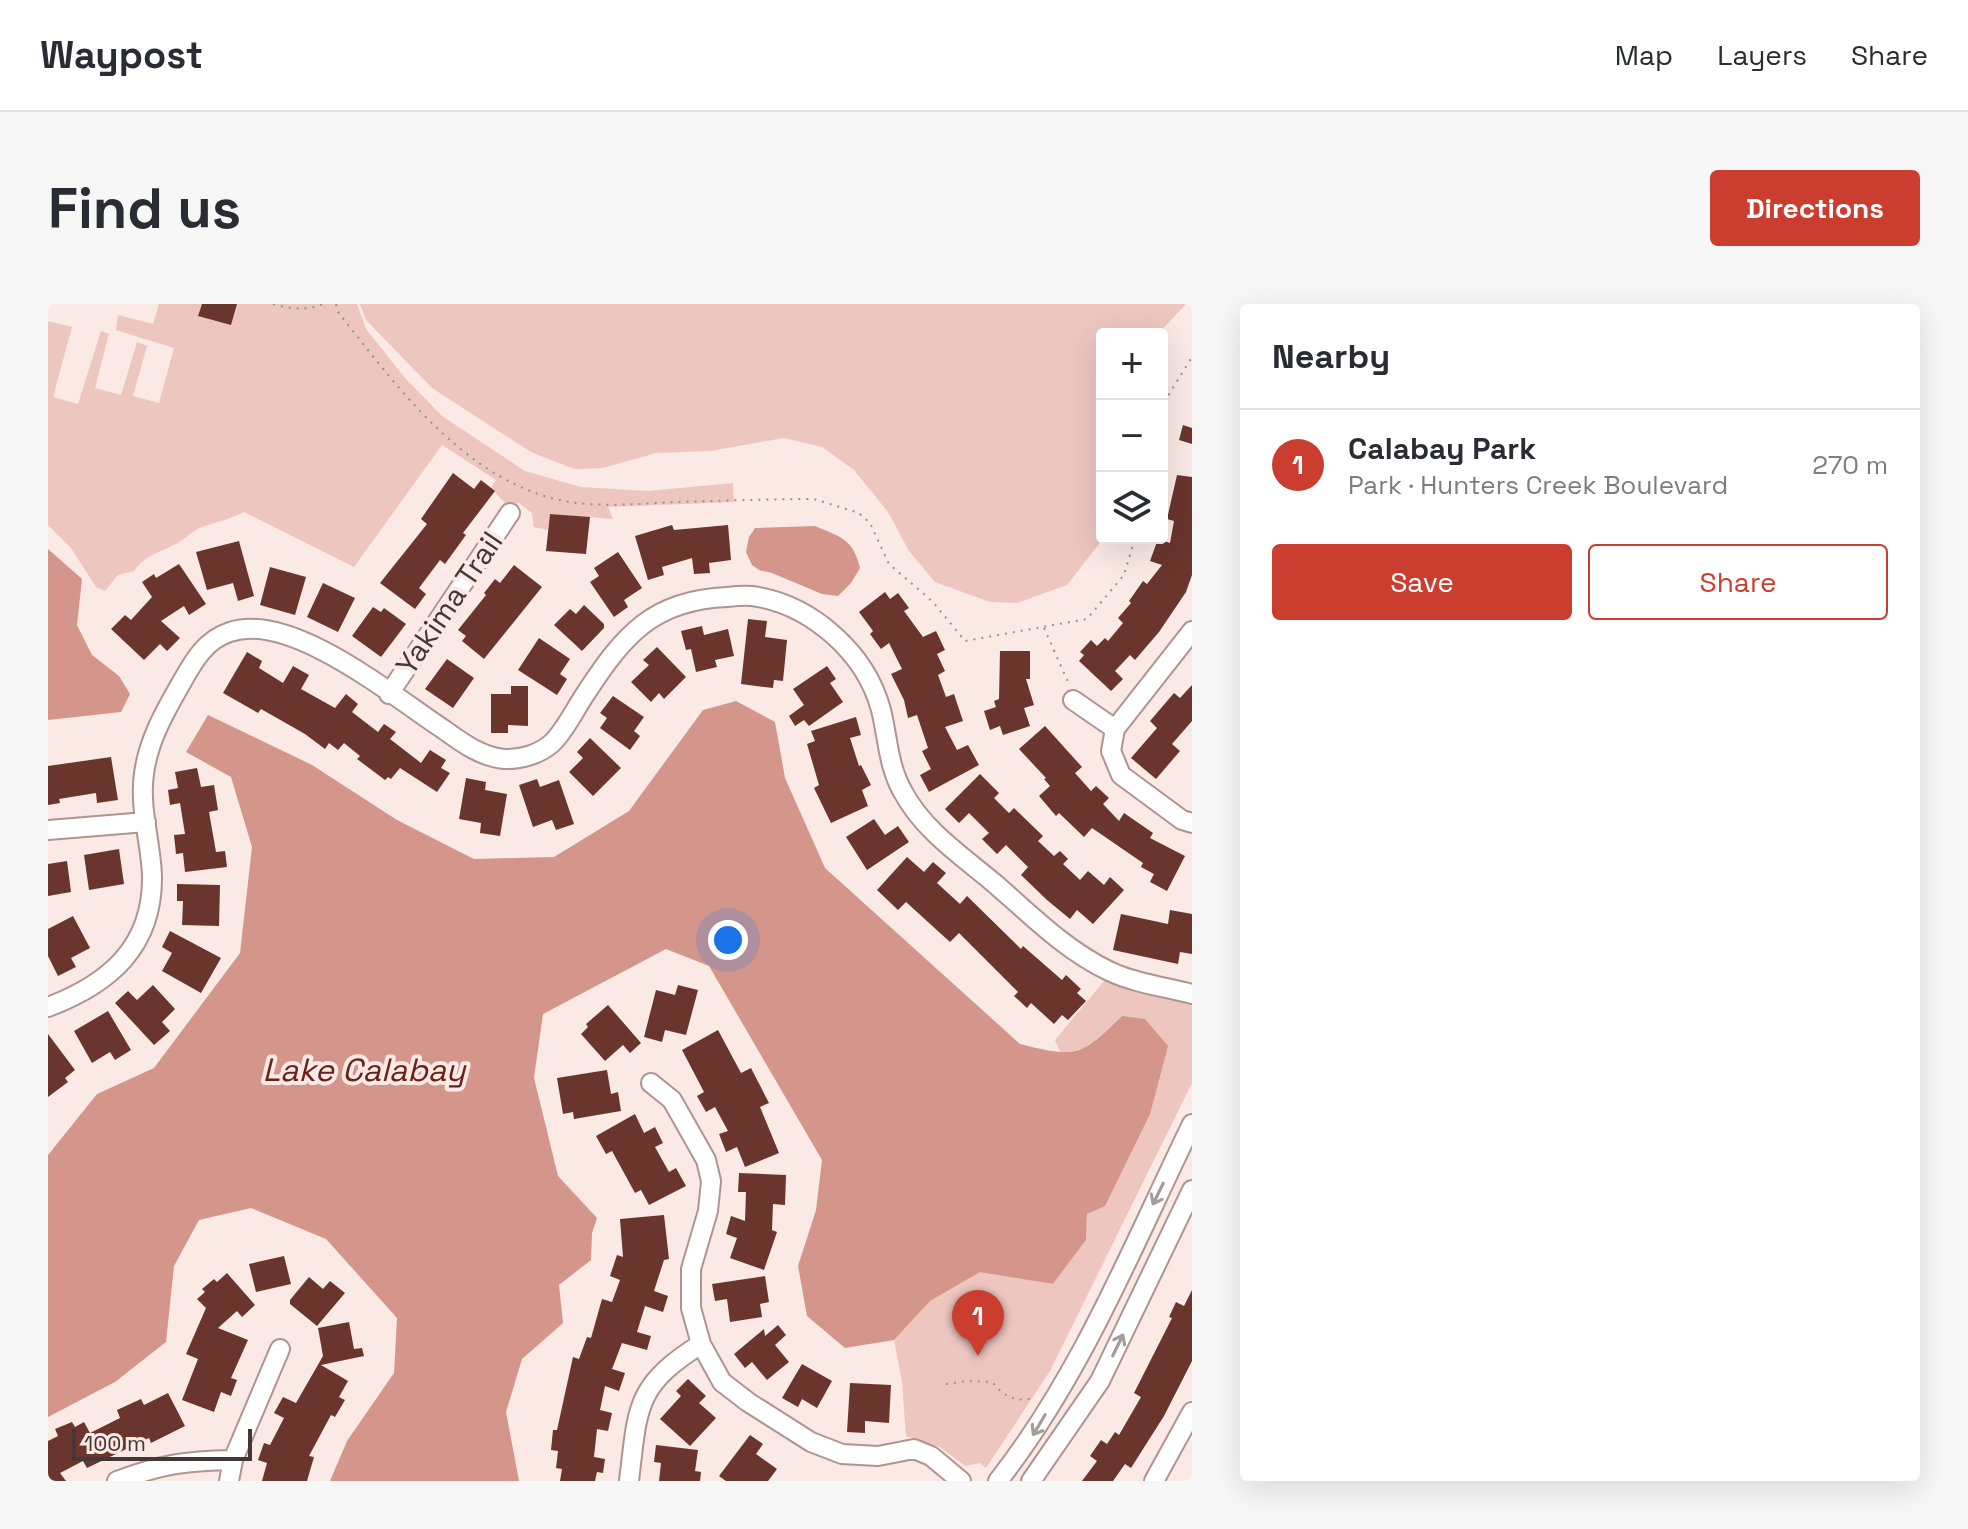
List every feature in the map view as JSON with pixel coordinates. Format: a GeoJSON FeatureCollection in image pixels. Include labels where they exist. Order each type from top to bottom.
{"type":"FeatureCollection","features":[{"type":"Feature","properties":{"kind":"street","name":"Yakima Trail"},"geometry":{"type":"LineString","coordinates":[[389,694],[510,513]]}},
{"type":"Feature","properties":{"kind":"street"},"geometry":{"type":"LineString","coordinates":[[48,1007],[78,995],[113,973],[139,939],[150,905],[152,876],[143,778],[151,740],[194,660],[212,641],[232,631],[253,628],[282,634],[323,649],[474,750],[503,759],[529,757],[553,743],[607,661],[635,631],[663,611],[695,598],[752,596],[792,608],[819,623],[850,653],[868,679],[880,707],[890,762],[903,793],[928,826],[1076,953],[1114,974],[1192,994]]}},
{"type":"Feature","properties":{"kind":"street"},"geometry":{"type":"LineString","coordinates":[[1192,631],[1115,729],[1111,751],[1121,775],[1182,820],[1192,823]]}},
{"type":"Feature","properties":{"kind":"street"},"geometry":{"type":"LineString","coordinates":[[1073,700],[1115,729]]}},
{"type":"Feature","properties":{"kind":"street"},"geometry":{"type":"LineString","coordinates":[[48,830],[146,822]]}},
{"type":"Feature","properties":{"kind":"street"},"geometry":{"type":"LineString","coordinates":[[651,1083],[672,1100],[706,1160],[711,1181],[708,1211],[691,1269],[691,1308],[701,1344],[722,1382],[811,1442],[842,1454],[866,1456],[914,1449],[931,1456],[961,1481]]}},
{"type":"Feature","properties":{"kind":"street"},"geometry":{"type":"LineString","coordinates":[[998,1481],[1028,1443],[1076,1364],[1192,1124]]}},
{"type":"Feature","properties":{"kind":"street"},"geometry":{"type":"LineString","coordinates":[[1031,1481],[1100,1381],[1192,1190]]}},
{"type":"Feature","properties":{"kind":"street"},"geometry":{"type":"LineString","coordinates":[[629,1481],[643,1396],[673,1362],[701,1344]]}},
{"type":"Feature","properties":{"kind":"street"},"geometry":{"type":"LineString","coordinates":[[229,1481],[233,1460],[280,1349]]}},
{"type":"Feature","properties":{"kind":"street"},"geometry":{"type":"LineString","coordinates":[[1163,1478],[1192,1412]]}},
{"type":"Feature","properties":{"kind":"street"},"geometry":{"type":"LineString","coordinates":[[117,1481],[156,1466],[233,1460]]}},
{"type":"Feature","properties":{"kind":"path"},"geometry":{"type":"LineString","coordinates":[[273,304],[289,309],[309,309],[323,304]]}},
{"type":"Feature","properties":{"kind":"path"},"geometry":{"type":"LineString","coordinates":[[336,304],[338,312],[413,406],[446,436],[494,472],[529,491],[571,502],[635,504],[814,499],[842,506],[859,513],[870,523],[889,564],[933,602],[965,641],[1087,619],[1124,575],[1133,544]]}},
{"type":"Feature","properties":{"kind":"path"},"geometry":{"type":"LineString","coordinates":[[1166,400],[1192,357]]}},
{"type":"Feature","properties":{"kind":"path"},"geometry":{"type":"LineString","coordinates":[[1043,627],[1068,678],[1073,700]]}},
{"type":"Feature","properties":{"kind":"path"},"geometry":{"type":"LineString","coordinates":[[946,1384],[992,1382],[1008,1398],[1019,1401],[1036,1398]]}},
{"type":"Feature","properties":{"kind":"shaded area"},"geometry":{"type":"Polygon","coordinates":[[[159,304],[357,304],[366,329],[405,378],[442,416],[525,471],[581,487],[648,491],[733,483],[734,502],[608,507],[613,519],[550,514],[548,530],[534,527],[532,513],[519,503],[506,504],[491,488],[496,480],[442,445],[354,567],[244,512],[198,529],[148,558],[134,571],[118,575],[105,591],[96,587],[71,548],[48,525],[48,321],[72,327],[53,397],[78,404],[101,331],[109,334],[95,388],[121,395],[137,342],[147,346],[133,396],[159,403],[174,348],[116,330],[118,315],[153,324],[159,304]]]}},
{"type":"Feature","properties":{"kind":"shaded area"},"geometry":{"type":"Polygon","coordinates":[[[360,304],[1186,304],[1164,328],[1096,328],[1096,544],[1099,544],[1067,585],[1017,603],[990,602],[935,582],[909,551],[888,512],[854,470],[822,447],[784,438],[710,451],[656,453],[603,468],[574,469],[531,452],[432,388],[366,320],[360,304]]]}},
{"type":"Feature","properties":{"kind":"shaded area"},"geometry":{"type":"Polygon","coordinates":[[[1104,981],[1147,989],[1192,1006],[1192,1083],[1050,1371],[986,1468],[980,1463],[965,1466],[940,1447],[906,1436],[902,1382],[894,1340],[930,1301],[980,1271],[1053,1284],[1086,1240],[1087,1214],[1122,1016],[1092,1046],[1061,1054],[1055,1040],[1104,981]]]}},
{"type":"Feature","properties":{"kind":"water"},"geometry":{"type":"Polygon","coordinates":[[[815,526],[845,540],[857,558],[860,568],[838,596],[822,594],[752,565],[746,552],[749,537],[755,528],[815,526]]]}},
{"type":"Feature","properties":{"kind":"water"},"geometry":{"type":"Polygon","coordinates":[[[48,549],[82,579],[77,625],[92,655],[119,676],[130,694],[121,712],[48,720],[48,549]]]}},
{"type":"Feature","properties":{"kind":"water","name":"Lake Calabay"},"geometry":{"type":"Polygon","coordinates":[[[736,701],[775,722],[785,778],[825,868],[1020,1044],[1054,1051],[1077,1051],[1097,1040],[1122,1016],[1145,1019],[1168,1046],[1150,1114],[1105,1206],[1087,1214],[1086,1240],[1053,1284],[980,1272],[930,1301],[894,1340],[845,1348],[807,1316],[798,1266],[816,1210],[822,1160],[709,966],[666,949],[543,1014],[534,1078],[558,1176],[597,1218],[592,1233],[591,1260],[559,1285],[563,1323],[522,1359],[506,1412],[519,1481],[330,1481],[347,1441],[394,1373],[397,1318],[326,1239],[251,1208],[199,1220],[174,1266],[166,1342],[115,1382],[48,1417],[48,1155],[97,1094],[154,1068],[240,953],[252,847],[231,777],[186,752],[208,715],[312,765],[397,820],[474,859],[554,857],[629,811],[703,710],[736,701]]]}},
{"type":"Feature","properties":{"kind":"building"},"geometry":{"type":"Polygon","coordinates":[[[202,304],[237,304],[231,325],[198,316],[202,304]]]}},
{"type":"Feature","properties":{"kind":"building"},"geometry":{"type":"Polygon","coordinates":[[[1183,425],[1192,428],[1192,444],[1179,440],[1183,425]]]}},
{"type":"Feature","properties":{"kind":"building"},"geometry":{"type":"Polygon","coordinates":[[[453,473],[474,489],[481,480],[495,491],[463,533],[466,535],[445,564],[440,560],[419,588],[426,594],[415,609],[380,583],[427,524],[421,519],[453,473]]]}},
{"type":"Feature","properties":{"kind":"building"},"geometry":{"type":"Polygon","coordinates":[[[1177,475],[1192,477],[1192,575],[1186,592],[1135,660],[1130,655],[1115,671],[1123,679],[1111,691],[1079,661],[1084,655],[1080,652],[1091,640],[1097,646],[1105,638],[1108,641],[1123,623],[1118,618],[1143,581],[1147,584],[1162,565],[1150,561],[1156,544],[1170,543],[1174,521],[1168,519],[1177,475]]]}},
{"type":"Feature","properties":{"kind":"building"},"geometry":{"type":"Polygon","coordinates":[[[550,514],[590,517],[586,554],[546,551],[550,514]]]}},
{"type":"Feature","properties":{"kind":"building"},"geometry":{"type":"Polygon","coordinates":[[[672,525],[674,530],[728,525],[731,560],[709,563],[710,573],[694,574],[692,558],[662,567],[664,575],[648,580],[635,536],[672,525]]]}},
{"type":"Feature","properties":{"kind":"building"},"geometry":{"type":"Polygon","coordinates":[[[239,541],[254,596],[238,601],[233,583],[207,590],[196,552],[239,541]]]}},
{"type":"Feature","properties":{"kind":"building"},"geometry":{"type":"Polygon","coordinates":[[[618,552],[642,588],[624,600],[628,607],[614,617],[590,582],[599,576],[594,568],[618,552]]]}},
{"type":"Feature","properties":{"kind":"building"},"geometry":{"type":"Polygon","coordinates":[[[179,564],[206,604],[189,615],[184,606],[161,621],[180,638],[167,651],[160,644],[144,660],[111,629],[125,615],[131,620],[152,597],[142,582],[154,574],[156,578],[179,564]]]}},
{"type":"Feature","properties":{"kind":"building"},"geometry":{"type":"Polygon","coordinates":[[[514,565],[542,587],[484,659],[462,641],[466,636],[458,630],[495,579],[500,583],[514,565]]]}},
{"type":"Feature","properties":{"kind":"building"},"geometry":{"type":"Polygon","coordinates":[[[270,567],[306,577],[295,615],[260,605],[270,567]]]}},
{"type":"Feature","properties":{"kind":"building"},"geometry":{"type":"Polygon","coordinates":[[[323,583],[355,598],[338,632],[307,617],[323,583]]]}},
{"type":"Feature","properties":{"kind":"building"},"geometry":{"type":"Polygon","coordinates":[[[885,592],[890,599],[898,593],[909,608],[904,611],[923,637],[936,631],[945,650],[937,654],[945,671],[938,675],[946,697],[954,694],[963,721],[945,727],[957,750],[968,745],[979,765],[929,792],[920,775],[931,769],[922,751],[928,748],[917,715],[908,718],[904,700],[891,674],[902,669],[889,643],[881,649],[859,612],[885,592]]]}},
{"type":"Feature","properties":{"kind":"building"},"geometry":{"type":"Polygon","coordinates":[[[584,605],[604,624],[604,628],[582,651],[554,625],[570,609],[576,614],[584,605]]]}},
{"type":"Feature","properties":{"kind":"building"},"geometry":{"type":"Polygon","coordinates":[[[373,607],[381,612],[384,608],[406,624],[381,657],[352,636],[373,607]]]}},
{"type":"Feature","properties":{"kind":"building"},"geometry":{"type":"Polygon","coordinates":[[[748,619],[767,621],[765,637],[787,640],[783,681],[774,680],[773,688],[741,684],[748,619]]]}},
{"type":"Feature","properties":{"kind":"building"},"geometry":{"type":"Polygon","coordinates":[[[702,626],[704,635],[728,629],[734,656],[715,660],[717,667],[696,672],[691,649],[686,650],[681,631],[702,626]]]}},
{"type":"Feature","properties":{"kind":"building"},"geometry":{"type":"Polygon","coordinates":[[[539,638],[570,659],[560,674],[567,679],[557,695],[518,670],[539,638]]]}},
{"type":"Feature","properties":{"kind":"building"},"geometry":{"type":"Polygon","coordinates":[[[657,647],[686,677],[664,699],[659,693],[651,702],[631,682],[649,665],[643,660],[657,647]]]}},
{"type":"Feature","properties":{"kind":"building"},"geometry":{"type":"Polygon","coordinates":[[[1000,651],[1030,651],[1030,679],[1026,679],[1034,705],[1024,708],[1030,726],[1003,735],[1000,726],[990,730],[984,711],[996,707],[994,701],[999,699],[1000,651]]]}},
{"type":"Feature","properties":{"kind":"building"},"geometry":{"type":"Polygon","coordinates":[[[247,652],[262,661],[259,668],[283,683],[293,666],[309,675],[301,689],[335,708],[346,694],[358,704],[352,712],[378,732],[384,724],[396,732],[390,739],[421,763],[430,750],[446,760],[441,768],[450,773],[437,792],[400,768],[391,779],[388,777],[385,780],[357,759],[360,756],[344,743],[338,750],[329,743],[325,749],[261,709],[258,713],[223,693],[247,652]]]}},
{"type":"Feature","properties":{"kind":"building"},"geometry":{"type":"Polygon","coordinates":[[[447,659],[474,678],[453,708],[425,689],[447,659]]]}},
{"type":"Feature","properties":{"kind":"building"},"geometry":{"type":"Polygon","coordinates":[[[827,666],[836,679],[830,683],[843,702],[809,726],[804,720],[795,726],[789,716],[804,705],[793,689],[827,666]]]}},
{"type":"Feature","properties":{"kind":"building"},"geometry":{"type":"Polygon","coordinates":[[[1192,685],[1192,721],[1172,744],[1180,751],[1156,779],[1131,758],[1157,728],[1150,721],[1174,693],[1180,698],[1192,685]]]}},
{"type":"Feature","properties":{"kind":"building"},"geometry":{"type":"Polygon","coordinates":[[[511,686],[528,686],[528,726],[508,725],[508,733],[491,733],[491,694],[511,694],[511,686]]]}},
{"type":"Feature","properties":{"kind":"building"},"geometry":{"type":"Polygon","coordinates":[[[613,696],[644,717],[634,731],[640,736],[630,750],[600,728],[607,718],[600,713],[613,696]]]}},
{"type":"Feature","properties":{"kind":"building"},"geometry":{"type":"Polygon","coordinates":[[[856,717],[861,735],[850,738],[859,766],[871,785],[862,790],[868,806],[831,823],[814,788],[819,785],[807,744],[815,741],[811,731],[856,717]]]}},
{"type":"Feature","properties":{"kind":"building"},"geometry":{"type":"Polygon","coordinates":[[[1045,726],[1082,767],[1075,773],[1091,791],[1096,786],[1109,798],[1103,804],[1119,821],[1124,813],[1153,833],[1150,838],[1185,856],[1167,891],[1150,882],[1154,874],[1141,867],[1143,863],[1092,828],[1084,837],[1059,813],[1056,816],[1039,796],[1050,786],[1019,749],[1045,726]]]}},
{"type":"Feature","properties":{"kind":"building"},"geometry":{"type":"Polygon","coordinates":[[[590,738],[621,768],[593,796],[569,772],[583,758],[577,752],[590,738]]]}},
{"type":"Feature","properties":{"kind":"building"},"geometry":{"type":"Polygon","coordinates":[[[111,757],[118,800],[97,803],[96,793],[59,799],[60,803],[48,805],[48,766],[111,757]]]}},
{"type":"Feature","properties":{"kind":"building"},"geometry":{"type":"Polygon","coordinates":[[[197,768],[201,787],[214,785],[218,810],[209,812],[216,852],[225,851],[227,867],[185,872],[183,853],[176,854],[174,835],[185,834],[180,803],[170,805],[168,790],[178,788],[175,772],[197,768]]]}},
{"type":"Feature","properties":{"kind":"building"},"geometry":{"type":"Polygon","coordinates":[[[980,774],[999,793],[994,798],[1009,813],[1014,808],[1043,836],[1038,841],[1054,856],[1060,851],[1068,859],[1063,864],[1080,880],[1088,871],[1104,885],[1110,877],[1124,890],[1093,924],[1077,910],[1070,919],[1047,900],[1021,875],[1028,867],[1006,845],[997,854],[982,839],[989,833],[969,813],[959,823],[945,809],[980,774]]]}},
{"type":"Feature","properties":{"kind":"building"},"geometry":{"type":"Polygon","coordinates":[[[466,778],[486,782],[485,790],[507,794],[500,836],[480,833],[481,823],[459,819],[466,778]]]}},
{"type":"Feature","properties":{"kind":"building"},"geometry":{"type":"Polygon","coordinates":[[[537,779],[540,787],[559,780],[574,824],[556,830],[552,820],[533,827],[519,785],[537,779]]]}},
{"type":"Feature","properties":{"kind":"building"},"geometry":{"type":"Polygon","coordinates":[[[874,819],[885,835],[898,826],[909,842],[867,870],[846,837],[874,819]]]}},
{"type":"Feature","properties":{"kind":"building"},"geometry":{"type":"Polygon","coordinates":[[[119,849],[124,884],[89,890],[84,855],[119,849]]]}},
{"type":"Feature","properties":{"kind":"building"},"geometry":{"type":"Polygon","coordinates":[[[907,857],[924,872],[933,862],[946,873],[937,883],[960,904],[967,896],[1021,949],[1023,946],[1062,980],[1066,975],[1081,989],[1077,993],[1086,1001],[1068,1020],[1062,1015],[1054,1024],[1031,1003],[1027,1008],[1014,996],[1018,992],[959,933],[950,942],[906,902],[898,910],[877,890],[907,857]]]}},
{"type":"Feature","properties":{"kind":"building"},"geometry":{"type":"Polygon","coordinates":[[[67,861],[71,892],[48,896],[48,864],[67,861]]]}},
{"type":"Feature","properties":{"kind":"building"},"geometry":{"type":"Polygon","coordinates":[[[177,884],[220,885],[219,926],[182,925],[183,901],[177,901],[177,884]]]}},
{"type":"Feature","properties":{"kind":"building"},"geometry":{"type":"Polygon","coordinates":[[[1170,910],[1192,914],[1192,954],[1180,952],[1178,964],[1113,950],[1121,914],[1168,924],[1170,910]]]}},
{"type":"Feature","properties":{"kind":"building"},"geometry":{"type":"Polygon","coordinates":[[[73,916],[90,948],[71,958],[76,967],[58,976],[48,956],[48,929],[73,916]]]}},
{"type":"Feature","properties":{"kind":"building"},"geometry":{"type":"Polygon","coordinates":[[[170,931],[221,958],[201,993],[162,971],[172,953],[162,947],[170,931]]]}},
{"type":"Feature","properties":{"kind":"building"},"geometry":{"type":"Polygon","coordinates":[[[153,985],[175,1009],[162,1022],[170,1031],[154,1045],[115,1003],[128,991],[137,1000],[153,985]]]}},
{"type":"Feature","properties":{"kind":"building"},"geometry":{"type":"Polygon","coordinates":[[[678,985],[698,990],[686,1035],[665,1030],[662,1042],[644,1037],[656,990],[675,995],[678,985]]]}},
{"type":"Feature","properties":{"kind":"building"},"geometry":{"type":"Polygon","coordinates":[[[608,1005],[641,1043],[630,1053],[623,1045],[605,1061],[581,1034],[588,1027],[586,1024],[608,1005]]]}},
{"type":"Feature","properties":{"kind":"building"},"geometry":{"type":"Polygon","coordinates":[[[108,1011],[131,1050],[115,1060],[110,1052],[92,1063],[74,1031],[108,1011]]]}},
{"type":"Feature","properties":{"kind":"building"},"geometry":{"type":"Polygon","coordinates":[[[718,1030],[741,1073],[751,1068],[769,1103],[760,1107],[779,1153],[745,1167],[737,1147],[726,1152],[719,1134],[728,1131],[715,1107],[706,1112],[697,1096],[704,1092],[682,1050],[718,1030]]]}},
{"type":"Feature","properties":{"kind":"building"},"geometry":{"type":"Polygon","coordinates":[[[48,1034],[75,1070],[65,1078],[68,1082],[48,1097],[48,1034]]]}},
{"type":"Feature","properties":{"kind":"building"},"geometry":{"type":"Polygon","coordinates":[[[607,1070],[611,1094],[618,1092],[621,1111],[574,1119],[573,1112],[563,1114],[557,1078],[607,1070]]]}},
{"type":"Feature","properties":{"kind":"building"},"geometry":{"type":"Polygon","coordinates":[[[635,1114],[644,1133],[655,1127],[663,1143],[655,1147],[669,1172],[676,1168],[686,1186],[649,1205],[641,1190],[635,1193],[612,1151],[606,1154],[596,1136],[635,1114]]]}},
{"type":"Feature","properties":{"kind":"building"},"geometry":{"type":"Polygon","coordinates":[[[739,1173],[786,1175],[785,1205],[773,1204],[772,1230],[777,1232],[764,1270],[730,1258],[737,1238],[726,1234],[731,1216],[745,1221],[746,1192],[738,1192],[739,1173]]]}},
{"type":"Feature","properties":{"kind":"building"},"geometry":{"type":"Polygon","coordinates":[[[664,1215],[669,1259],[664,1260],[654,1291],[668,1296],[663,1312],[645,1306],[637,1332],[651,1336],[647,1350],[622,1343],[612,1369],[625,1373],[619,1391],[605,1386],[600,1410],[612,1413],[608,1431],[597,1429],[594,1457],[605,1459],[603,1473],[597,1472],[595,1481],[560,1481],[562,1469],[556,1468],[558,1451],[551,1450],[553,1430],[557,1430],[573,1357],[579,1359],[587,1337],[591,1338],[602,1299],[612,1302],[620,1280],[610,1276],[617,1255],[623,1257],[620,1219],[664,1215]]]}},
{"type":"Feature","properties":{"kind":"building"},"geometry":{"type":"Polygon","coordinates":[[[284,1256],[291,1284],[256,1292],[249,1264],[284,1256]]]}},
{"type":"Feature","properties":{"kind":"building"},"geometry":{"type":"Polygon","coordinates":[[[227,1273],[255,1305],[242,1317],[237,1311],[218,1328],[248,1340],[231,1378],[237,1380],[231,1396],[221,1392],[214,1412],[182,1400],[198,1359],[186,1354],[206,1308],[197,1299],[205,1292],[202,1289],[227,1273]]]}},
{"type":"Feature","properties":{"kind":"building"},"geometry":{"type":"Polygon","coordinates":[[[765,1276],[769,1302],[760,1304],[762,1317],[730,1322],[727,1299],[715,1301],[712,1284],[765,1276]]]}},
{"type":"Feature","properties":{"kind":"building"},"geometry":{"type":"Polygon","coordinates":[[[309,1277],[323,1289],[330,1281],[345,1293],[317,1326],[290,1304],[309,1277]]]}},
{"type":"Feature","properties":{"kind":"building"},"geometry":{"type":"Polygon","coordinates":[[[1192,1290],[1192,1361],[1164,1416],[1131,1468],[1125,1464],[1113,1481],[1082,1481],[1097,1461],[1090,1456],[1101,1440],[1107,1444],[1115,1432],[1119,1435],[1141,1397],[1134,1393],[1172,1318],[1169,1317],[1176,1302],[1184,1306],[1192,1290]]]}},
{"type":"Feature","properties":{"kind":"building"},"geometry":{"type":"Polygon","coordinates":[[[349,1322],[354,1349],[362,1348],[364,1356],[321,1365],[348,1381],[339,1397],[345,1400],[335,1417],[331,1415],[309,1456],[314,1457],[307,1481],[262,1481],[267,1463],[258,1460],[264,1443],[270,1445],[284,1418],[274,1413],[283,1397],[296,1403],[323,1356],[318,1328],[349,1322]]]}},
{"type":"Feature","properties":{"kind":"building"},"geometry":{"type":"Polygon","coordinates":[[[778,1325],[786,1335],[775,1345],[789,1362],[767,1380],[752,1362],[745,1368],[734,1354],[764,1329],[765,1336],[778,1325]]]}},
{"type":"Feature","properties":{"kind":"building"},"geometry":{"type":"Polygon","coordinates":[[[802,1364],[832,1381],[817,1408],[802,1399],[798,1407],[782,1398],[802,1364]]]}},
{"type":"Feature","properties":{"kind":"building"},"geometry":{"type":"Polygon","coordinates":[[[688,1379],[706,1396],[699,1403],[716,1418],[690,1446],[660,1419],[681,1396],[676,1391],[688,1379]]]}},
{"type":"Feature","properties":{"kind":"building"},"geometry":{"type":"Polygon","coordinates":[[[850,1383],[891,1385],[889,1423],[865,1421],[865,1433],[847,1432],[850,1383]]]}},
{"type":"Feature","properties":{"kind":"building"},"geometry":{"type":"Polygon","coordinates":[[[168,1393],[185,1426],[151,1443],[149,1438],[87,1468],[83,1461],[60,1473],[66,1481],[48,1481],[48,1441],[58,1436],[55,1429],[72,1422],[75,1427],[84,1422],[90,1433],[120,1418],[117,1410],[141,1399],[144,1405],[168,1393]]]}},
{"type":"Feature","properties":{"kind":"building"},"geometry":{"type":"Polygon","coordinates":[[[750,1435],[763,1444],[756,1454],[777,1469],[768,1481],[726,1481],[719,1476],[750,1435]]]}},
{"type":"Feature","properties":{"kind":"building"},"geometry":{"type":"Polygon","coordinates":[[[656,1445],[698,1450],[695,1471],[701,1472],[700,1481],[659,1481],[661,1463],[654,1462],[656,1445]]]}},
{"type":"Feature","properties":{"kind":"place","name":"Calabay Park"},"geometry":{"type":"Point","coordinates":[978,1356]}}]}
